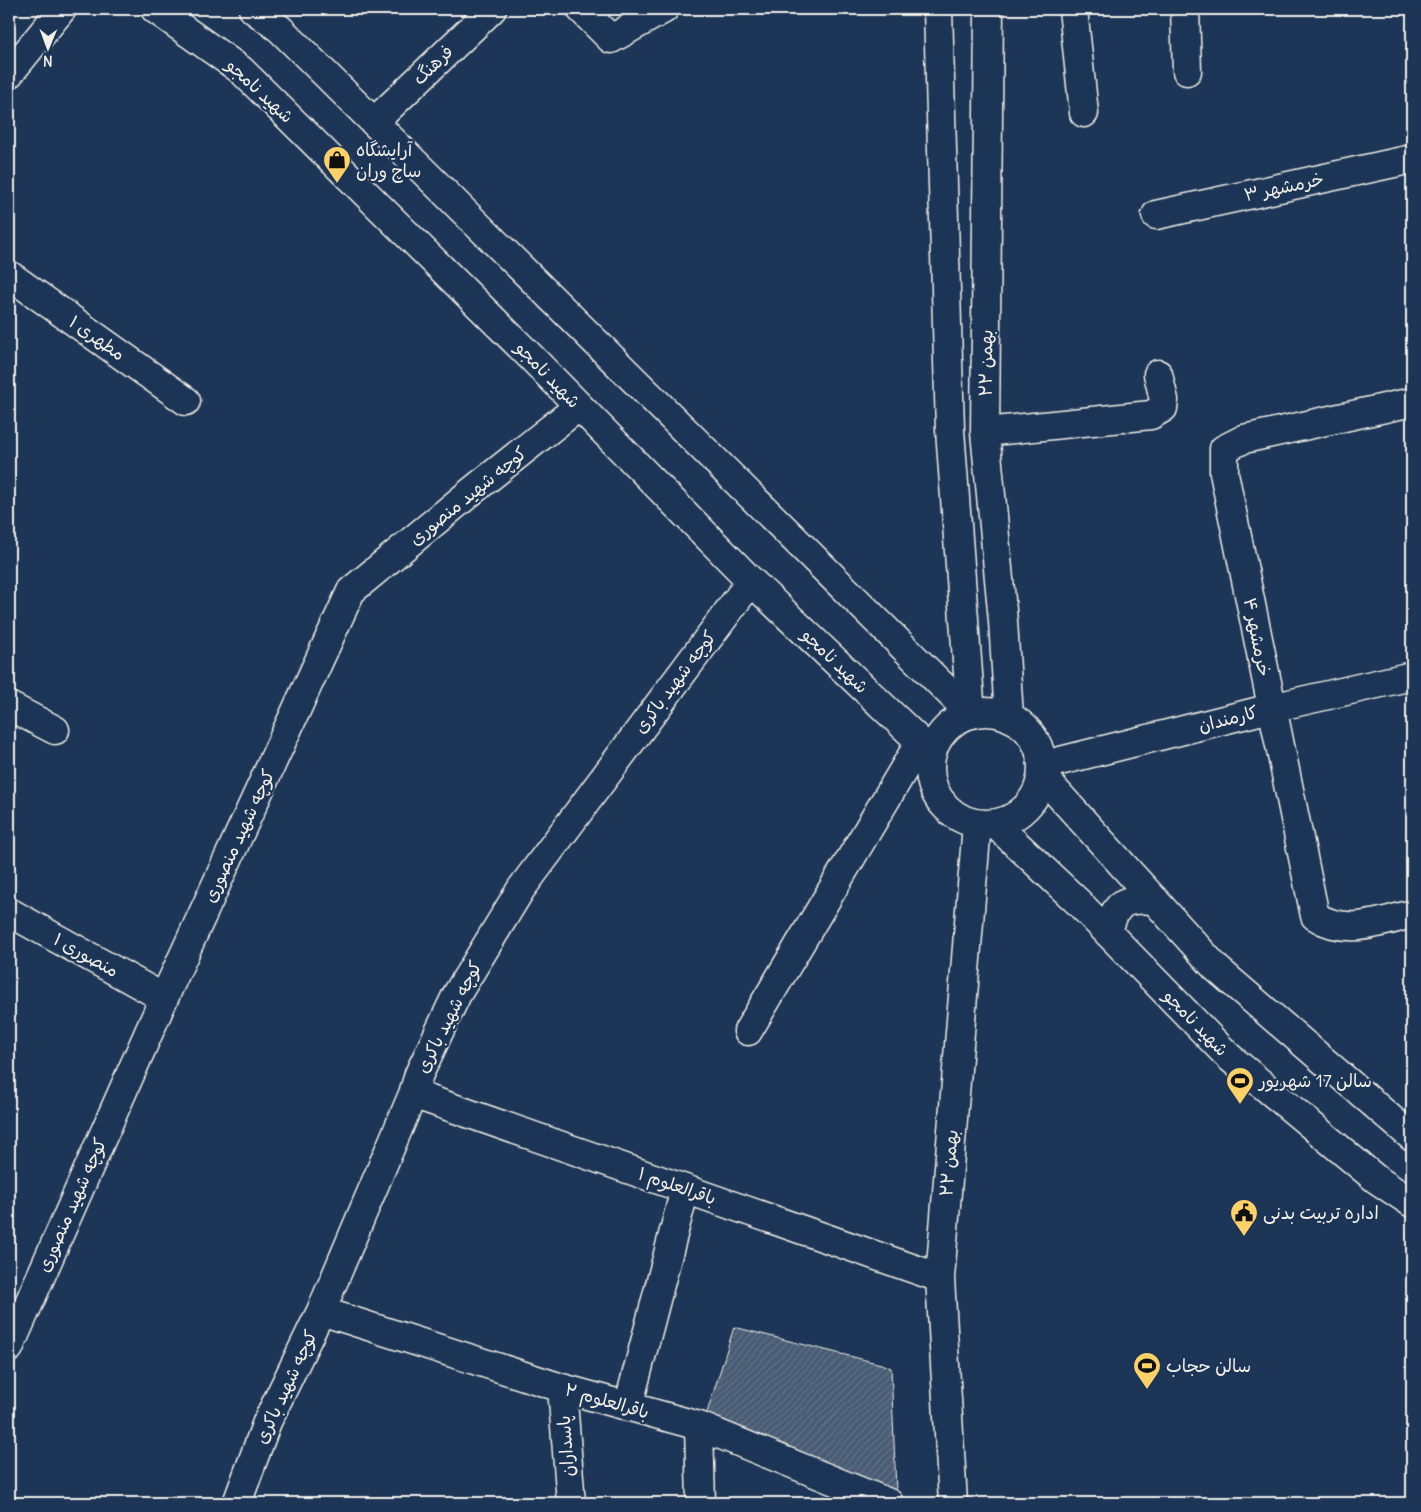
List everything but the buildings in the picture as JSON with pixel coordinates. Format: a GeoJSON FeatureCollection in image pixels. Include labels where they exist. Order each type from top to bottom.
{"type":"FeatureCollection","features":[{"type":"Feature","properties":{"kind":"street"},"geometry":{"type":"LineString","coordinates":[[9,74],[62,9]]}},
{"type":"Feature","properties":{"kind":"street","name":"شهید نامجو"},"geometry":{"type":"LineString","coordinates":[[155,9],[241,70],[522,348],[751,581],[926,748]]}},
{"type":"Feature","properties":{"kind":"street"},"geometry":{"type":"LineString","coordinates":[[253,9],[280,29],[971,714]]}},
{"type":"Feature","properties":{"kind":"street","name":"فرهنگ"},"geometry":{"type":"LineString","coordinates":[[374,122],[492,9]]}},
{"type":"Feature","properties":{"kind":"street"},"geometry":{"type":"LineString","coordinates":[[581,9],[611,38],[664,9]]}},
{"type":"Feature","properties":{"kind":"street","name":"۲۲ بهمن"},"geometry":{"type":"LineString","coordinates":[[938,9],[950,430],[971,714]]}},
{"type":"Feature","properties":{"kind":"street","name":"۲۲ بهمن"},"geometry":{"type":"LineString","coordinates":[[989,9],[985,432],[1003,621],[1009,717]]}},
{"type":"Feature","properties":{"kind":"street"},"geometry":{"type":"LineString","coordinates":[[1073,9],[1084,113]]}},
{"type":"Feature","properties":{"kind":"street"},"geometry":{"type":"LineString","coordinates":[[1186,9],[1187,71]]}},
{"type":"Feature","properties":{"kind":"street","name":"خرمشهر ۳"},"geometry":{"type":"LineString","coordinates":[[1156,215],[1412,159]]}},
{"type":"Feature","properties":{"kind":"street","name":"مطهری ۱"},"geometry":{"type":"LineString","coordinates":[[9,275],[186,401]]}},
{"type":"Feature","properties":{"kind":"street"},"geometry":{"type":"LineString","coordinates":[[985,432],[1150,415],[1163,408],[1164,400],[1158,374]]}},
{"type":"Feature","properties":{"kind":"street","name":"خرمشهر ۴"},"geometry":{"type":"LineString","coordinates":[[1412,402],[1244,439],[1224,450],[1224,473],[1315,916],[1326,923],[1348,928],[1412,914]]}},
{"type":"Feature","properties":{"kind":"street","name":"کوچه شهید منصوری"},"geometry":{"type":"LineString","coordinates":[[9,1348],[164,998],[351,591],[578,407]]}},
{"type":"Feature","properties":{"kind":"street","name":"کوچه شهید باکری"},"geometry":{"type":"LineString","coordinates":[[237,1503],[267,1422],[321,1311],[413,1094],[419,1074],[457,994],[521,889],[751,581]]}},
{"type":"Feature","properties":{"kind":"street","name":"کارمندان"},"geometry":{"type":"LineString","coordinates":[[1043,771],[1271,708],[1412,676]]}},
{"type":"Feature","properties":{"kind":"street"},"geometry":{"type":"LineString","coordinates":[[9,706],[55,730]]}},
{"type":"Feature","properties":{"kind":"street"},"geometry":{"type":"LineString","coordinates":[[748,1030],[926,748],[954,722],[971,714],[990,712],[1009,717],[1025,728],[1042,752],[1043,771],[1037,793],[1026,808],[1012,818],[986,824],[960,818],[945,807],[934,791],[926,748]]}},
{"type":"Feature","properties":{"kind":"street"},"geometry":{"type":"LineString","coordinates":[[1043,771],[1216,968],[1412,1137]]}},
{"type":"Feature","properties":{"kind":"street","name":"شهید نامجو"},"geometry":{"type":"LineString","coordinates":[[986,824],[1108,933],[1228,1056],[1376,1179],[1412,1203]]}},
{"type":"Feature","properties":{"kind":"street","name":"۲۲ بهمن"},"geometry":{"type":"LineString","coordinates":[[953,1503],[940,1278],[986,824]]}},
{"type":"Feature","properties":{"kind":"street"},"geometry":{"type":"LineString","coordinates":[[1108,933],[1112,915],[1122,903],[1136,899],[1155,900]]}},
{"type":"Feature","properties":{"kind":"street","name":"منصوری ۱"},"geometry":{"type":"LineString","coordinates":[[9,912],[164,998]]}},
{"type":"Feature","properties":{"kind":"street","name":"باقرالعلوم ۱"},"geometry":{"type":"LineString","coordinates":[[413,1094],[940,1278]]}},
{"type":"Feature","properties":{"kind":"street"},"geometry":{"type":"LineString","coordinates":[[628,1407],[685,1189]]}},
{"type":"Feature","properties":{"kind":"street","name":"باقرالعلوم ۲"},"geometry":{"type":"LineString","coordinates":[[321,1311],[562,1388],[699,1426],[889,1503]]}},
{"type":"Feature","properties":{"kind":"street","name":"پاسداران"},"geometry":{"type":"LineString","coordinates":[[562,1388],[571,1503]]}},
{"type":"Feature","properties":{"kind":"street"},"geometry":{"type":"LineString","coordinates":[[699,1426],[701,1503]]}},
{"type":"Feature","properties":{"kind":"place","name":"آرایشگاه ساچ وران"},"geometry":{"type":"Point","coordinates":[337,184]}},
{"type":"Feature","properties":{"kind":"place","name":"سالن 17 شهریور"},"geometry":{"type":"Point","coordinates":[1240,1105]}},
{"type":"Feature","properties":{"kind":"place","name":"اداره تربیت بدنی"},"geometry":{"type":"Point","coordinates":[1244,1237]}},
{"type":"Feature","properties":{"kind":"place","name":"سالن حجاب"},"geometry":{"type":"Point","coordinates":[1147,1390]}}]}
